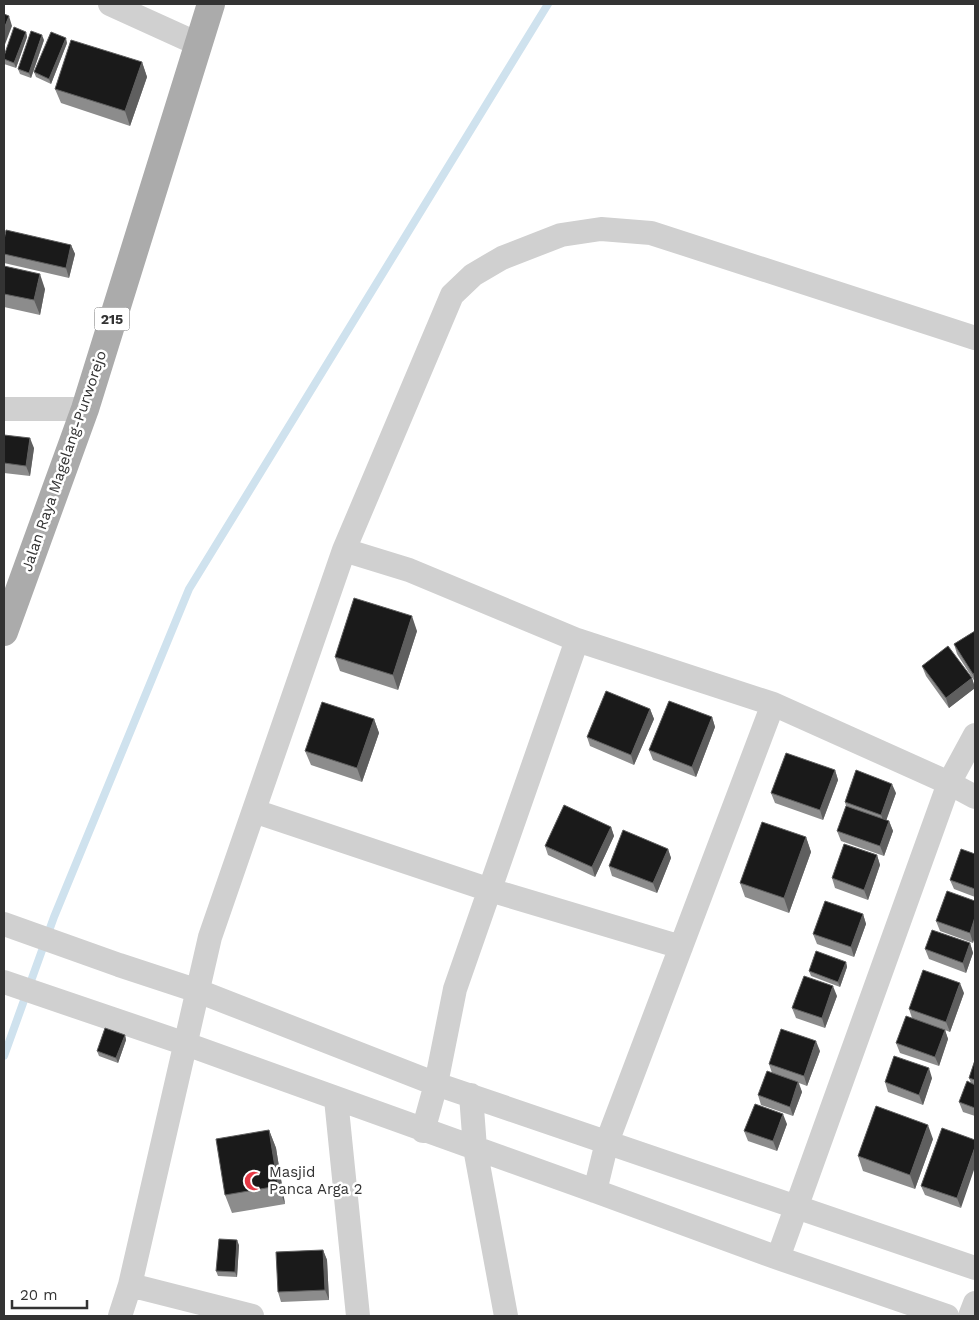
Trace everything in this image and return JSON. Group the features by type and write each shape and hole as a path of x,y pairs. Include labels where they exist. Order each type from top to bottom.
{"main road":[{"name":"Jalan Raya Magelang-Purworejo","path":"4,632 85,409 211,4"}],"street":[{"path":"110,4 198,44"},
{"path":"120,1316 130,1285 210,937 344,550 452,295 473,275 502,258 561,235 601,229 651,232 975,338"},
{"path":"4,409 85,409"},
{"path":"344,550 409,570 578,640 773,704 949,783 975,797"},
{"path":"424,1131 436,1084 455,989 578,640"},
{"path":"595,1191 607,1142 773,704"},
{"path":"778,1258 949,783 975,735"},
{"path":"254,811 490,890 681,947"},
{"path":"4,924 198,991 436,1084 975,1268"},
{"path":"4,982 186,1044 778,1258 947,1316"},
{"path":"471,1095 475,1148 506,1316"},
{"path":"336,1099 358,1316"},
{"path":"130,1285 252,1316"},
{"path":"970,1316 975,1304"}],"building":[{"path":"4,14 9,16 4,29"},
{"path":"14,27 26,32 14,63 4,59 4,56"},
{"path":"31,31 42,35 29,73 18,69"},
{"path":"51,32 66,38 49,79 34,72"},
{"path":"71,40 142,62 125,111 55,89"},
{"path":"6,230 71,245 66,268 4,254"},
{"path":"4,266 40,274 34,300 4,294"},
{"path":"4,435 30,438 26,466 4,463"},
{"path":"354,598 412,616 393,675 335,657"},
{"path":"975,631 975,673 973,674 954,644"},
{"path":"948,646 972,678 946,698 922,666"},
{"path":"606,691 650,709 631,755 587,737"},
{"path":"669,701 712,717 692,767 649,750"},
{"path":"322,702 374,719 357,768 305,751"},
{"path":"786,753 835,770 820,810 771,793"},
{"path":"856,770 892,784 881,815 845,802"},
{"path":"564,805 611,827 592,867 545,846"},
{"path":"846,806 889,821 880,846 837,831"},
{"path":"762,822 806,837 784,898 740,883"},
{"path":"623,830 668,849 653,883 609,866"},
{"path":"844,844 877,855 864,890 832,878"},
{"path":"961,849 975,854 975,889 950,880"},
{"path":"947,891 975,901 975,917 970,933 936,921"},
{"path":"825,901 863,914 851,947 813,934"},
{"path":"932,930 970,943 963,963 925,949"},
{"path":"816,951 846,962 838,982 809,971"},
{"path":"923,970 960,983 946,1022 909,1009"},
{"path":"804,976 833,986 822,1018 792,1008"},
{"path":"906,1016 945,1030 935,1057 896,1043"},
{"path":"105,1028 125,1035 116,1058 97,1051"},
{"path":"781,1029 816,1041 804,1076 769,1064"},
{"path":"894,1056 929,1068 919,1095 885,1082"},
{"path":"975,1060 975,1080 969,1078"},
{"path":"767,1071 798,1082 790,1107 758,1095"},
{"path":"967,1081 975,1085 975,1108 959,1102"},
{"path":"755,1104 783,1114 773,1141 744,1131"},
{"path":"876,1106 928,1125 910,1175 858,1156"},
{"path":"942,1128 975,1140 975,1147 957,1198 921,1186"},
{"name":"Masjid Panca Arga 2","path":"269,1130 278,1186 225,1195 216,1139"},
{"path":"219,1239 237,1240 235,1272 216,1271"},
{"path":"323,1250 325,1290 278,1292 276,1252"}],"waterway":[{"path":"4,1056 54,917 189,589 548,4"}],"place":[{"name":"Masjid Panca Arga 2","path":"254,1181"}]}
